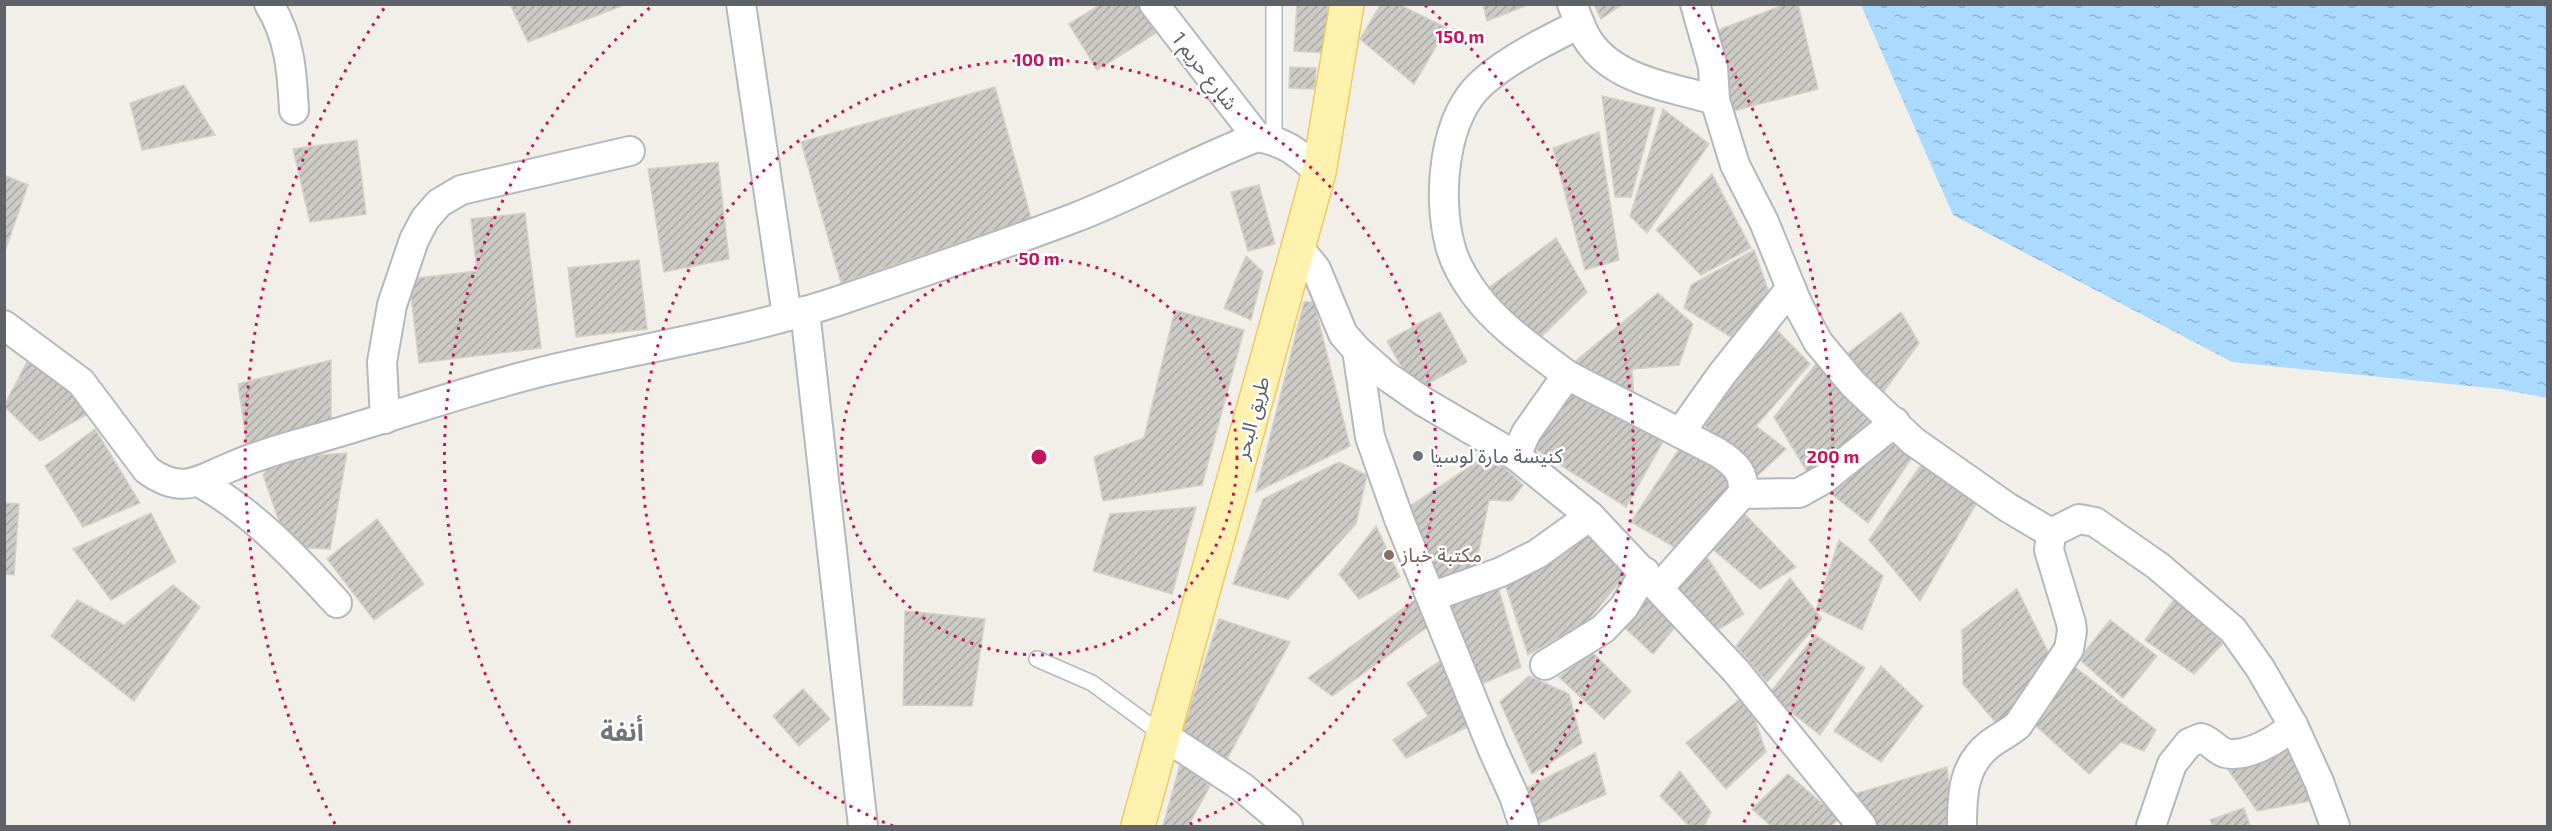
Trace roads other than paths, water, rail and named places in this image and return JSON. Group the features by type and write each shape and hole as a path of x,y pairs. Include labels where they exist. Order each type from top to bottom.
{"main road":[{"name":"طريق البحر","path":"1138,826 1319,172 1347,4"}],"street":[{"path":"268,4 277,19 290,56 294,110"},
{"path":"741,4 796,313 862,826"},
{"name":"شارع حريم 1","path":"1154,4 1265,139"},
{"path":"1695,4 1713,67 1715,100 1735,165 1764,222 1791,288 1818,342 1853,384 1913,441 2007,507 2051,533"},
{"path":"1545,665 1603,629 1742,494 1744,481 1735,465 1718,452 1567,375 1501,322 1476,296 1462,275 1448,234 1445,191 1446,162 1455,124 1464,104 1483,81 1540,44 1576,14 1591,47 1620,70 1715,100"},
{"path":"4,325 81,382 147,470 175,485 199,482 232,466 285,447 386,419 462,394 546,371 796,313 924,272 1076,217 1265,139 1293,149 1319,172"},
{"path":"386,419 382,362 392,305 418,231 439,203 461,190 630,151"},
{"path":"1299,248 1317,269 1343,334 1357,350 1385,375 1424,402 1516,456 1590,516 1736,671 1862,826"},
{"path":"1680,433 1727,366 1791,288"},
{"path":"1357,350 1370,437 1400,519 1493,750 1514,796 1524,826"},
{"path":"1516,456 1526,433 1567,375"},
{"path":"1742,494 1799,493 1824,479 1894,422"},
{"path":"199,482 227,498 297,559 337,603"},
{"path":"1431,597 1501,572 1537,554 1590,516"},
{"path":"2051,533 2079,519 2089,520 2102,526 2158,566 2233,630 2260,668 2293,725 2319,782 2335,826"},
{"path":"1962,826 1965,777 1971,764 1992,742 2007,735 2018,725 2069,650 2073,632 2049,550 2051,533"},
{"path":"2151,826 2170,768 2189,743 2201,738 2221,752 2241,752 2270,742 2293,725"},
{"path":"1163,735 1242,787 1288,826"}],"lane":[{"path":"1265,139 1274,4"},
{"path":"1037,659 1092,683 1163,735"}],"water":[{"path":"1861,5 2547,5 2547,398 2500,389 2232,362 1953,215"}],"place":[{"name":"كنيسة مارة لوسيا","path":"1418,456"},
{"name":"مكتبة خباز","path":"1389,555"}],"district":[{"name":"أنفة","path":"622,732"}]}
